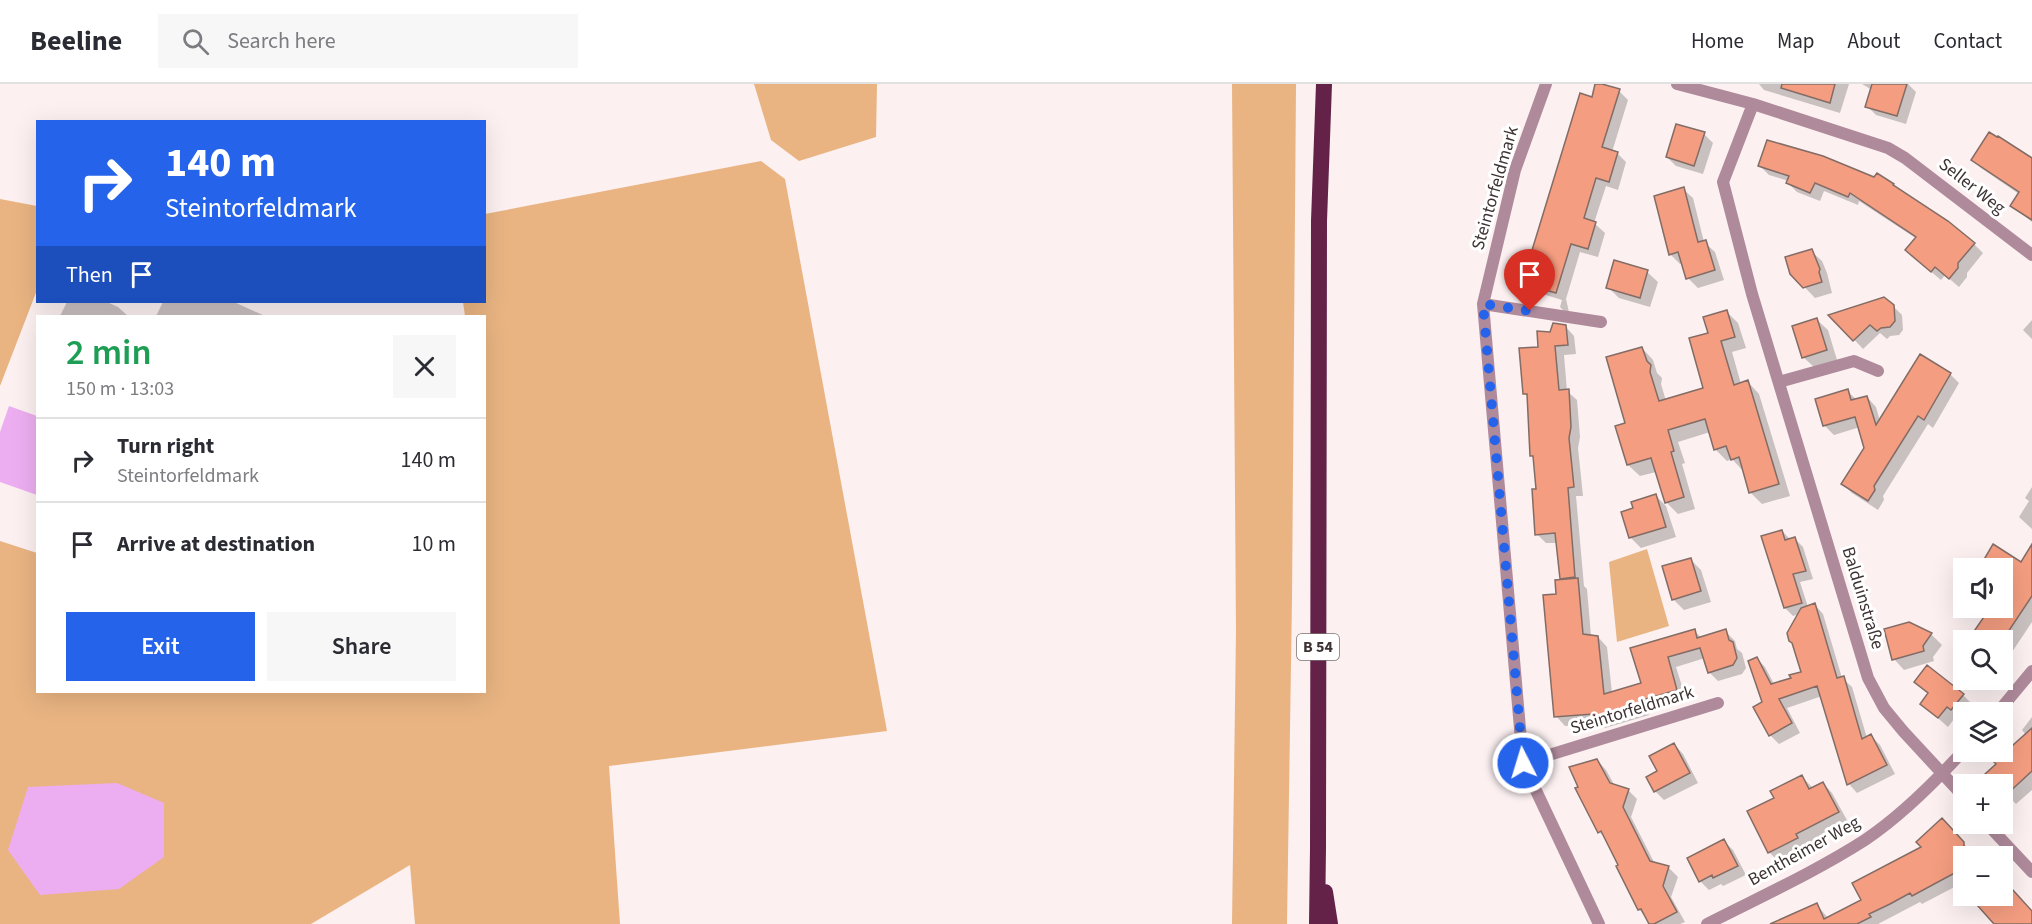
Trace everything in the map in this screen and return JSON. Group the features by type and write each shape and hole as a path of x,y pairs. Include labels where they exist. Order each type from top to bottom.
{"highway":[{"name":"B 54","path":"1317,924 1319,221 1324,84"},
{"path":"1318,848 1330,924"}],"street":[{"name":"Steintorfeldmark","path":"1546,84 1515,170 1483,304 1523,763 1599,924"},
{"path":"1677,84 1752,104"},
{"name":"Seller Weg","path":"1752,104 1888,148 1905,158 2032,255"},
{"name":"Balduinstraße","path":"1752,104 1723,182 1752,294 1868,678 1884,708 1953,786"},
{"path":"1483,304 1601,321"},
{"path":"1779,382 1854,361 1878,371"},
{"path":"2006,702 2032,670"},
{"name":"Steintorfeldmark","path":"1523,763 1718,703"},
{"name":"Bentheimer Weg","path":"1707,924 1838,856 1867,838 1908,807 1953,762"},
{"path":"1996,834 2032,872"}],"shaded area":[{"path":"754,84 877,84 876,137 799,161 771,140"},
{"path":"1232,84 1296,84 1287,924 1232,924 1236,631"},
{"path":"761,161 785,179 887,731 609,766 620,924 415,924 410,865 311,924 0,924 0,541 36,553 36,693 486,693 486,315 465,315 463,303 486,303 486,214"},
{"path":"0,199 36,206 36,293 0,386"},
{"path":"9,406 36,416 36,495 0,482 0,432"},
{"path":"1647,549 1669,626 1617,642 1609,562"},
{"path":"117,783 164,803 164,857 119,889 40,895 8,850 28,787"}],"building":[{"path":"1595,84 1620,89 1602,147 1618,152 1609,182 1596,178 1584,218 1596,222 1588,249 1571,244 1556,293 1522,283 1580,93 1592,97"},
{"path":"1782,84 1835,84 1830,103 1781,88"},
{"path":"1872,84 1907,84 1897,116 1865,107"},
{"path":"1676,124 1705,132 1694,166 1666,157"},
{"path":"1989,132 2032,158 2032,220 2010,206 2019,192 1971,160"},
{"path":"1767,140 1823,156 1874,177 1877,173 1948,221 1975,243 1958,263 1958,268 1949,279 1935,267 1931,272 1905,250 1916,237 1850,193 1848,197 1815,183 1810,193 1786,183 1789,176 1758,166"},
{"path":"1684,187 1698,242 1706,240 1715,270 1686,279 1678,252 1669,255 1654,196"},
{"path":"1812,249 1820,269 1822,282 1803,288 1790,274 1785,257"},
{"path":"1614,260 1648,270 1640,298 1606,288"},
{"path":"1884,297 1894,305 1895,321 1890,327 1877,331 1870,325 1853,341 1828,315"},
{"path":"1727,310 1735,337 1721,341 1734,385 1748,380 1779,484 1749,493 1739,457 1731,460 1726,446 1714,450 1705,419 1668,430 1674,451 1671,452 1684,497 1665,503 1651,458 1627,465 1615,426 1625,423 1606,357 1642,347 1651,365 1650,372 1659,401 1703,388 1689,338 1708,333 1703,317"},
{"path":"1817,318 1827,350 1802,358 1792,326"},
{"path":"1553,323 1566,325 1568,345 1555,346 1559,390 1569,389 1571,427 1569,438 1574,487 1568,488 1575,577 1560,579 1555,533 1535,535 1532,489 1536,489 1533,456 1530,456 1527,394 1523,394 1519,348 1538,347 1537,331 1550,332"},
{"path":"1920,354 1951,373 1924,420 1918,416 1874,486 1875,490 1868,501 1841,484 1864,448 1855,417 1823,426 1815,399 1848,389 1851,400 1867,396 1876,425"},
{"path":"1656,494 1666,527 1629,538 1621,512 1633,508 1631,502"},
{"path":"1782,530 1785,540 1795,537 1806,571 1793,574 1802,603 1784,608 1761,536"},
{"path":"1993,544 2021,562 2032,544 2032,596 2009,630 1975,630 1983,618 2013,618 2013,558 1985,558"},
{"path":"1691,558 1701,591 1672,600 1662,566"},
{"path":"1578,578 1583,634 1598,636 1604,694 1641,683 1630,648 1695,629 1697,638 1726,629 1729,640 1733,642 1737,658 1733,665 1708,673 1700,648 1668,657 1677,690 1639,701 1640,706 1594,719 1593,714 1554,717 1543,595 1556,594 1555,580"},
{"path":"1815,603 1837,678 1844,676 1862,739 1871,734 1887,765 1847,785 1817,686 1779,699 1792,723 1769,736 1753,707 1762,702 1748,661 1757,657 1771,684 1791,678 1789,675 1801,672 1787,633 1801,608"},
{"path":"1909,622 1932,633 1923,646 1924,651 1892,660 1884,629"},
{"path":"1927,665 1953,685 1953,690 1959,690 1964,694 1958,702 1953,702 1951,710 1947,707 1938,718 1920,704 1928,693 1914,682"},
{"path":"2032,728 2032,771 2013,789 2013,774 1985,774 1996,764 1994,762 2013,762 2013,745"},
{"path":"1674,743 1690,773 1654,792 1646,777 1657,771 1649,756"},
{"path":"1597,759 1610,783 1629,789 1623,807 1650,861 1669,866 1663,886 1677,912 1654,924 1649,924 1641,909 1638,910 1601,831 1598,833 1575,788 1578,787 1569,767"},
{"path":"1802,775 1809,789 1823,782 1839,812 1796,834 1798,838 1768,853 1747,811 1774,798 1770,791"},
{"path":"1942,818 1953,830 1953,834 1957,834 1964,842 1964,846 1953,846 1953,874 1912,896 1910,893 1869,914 1871,917 1857,924 1770,924 1817,903 1824,919 1861,900 1852,883 1921,847 1916,842"},
{"path":"1724,839 1738,866 1699,882 1687,858"},
{"path":"2013,890 2032,911 2032,924 1994,924 1978,906 2013,906"}],"route":[{"path":"1523,763 1483,304 1530,311"}]}
